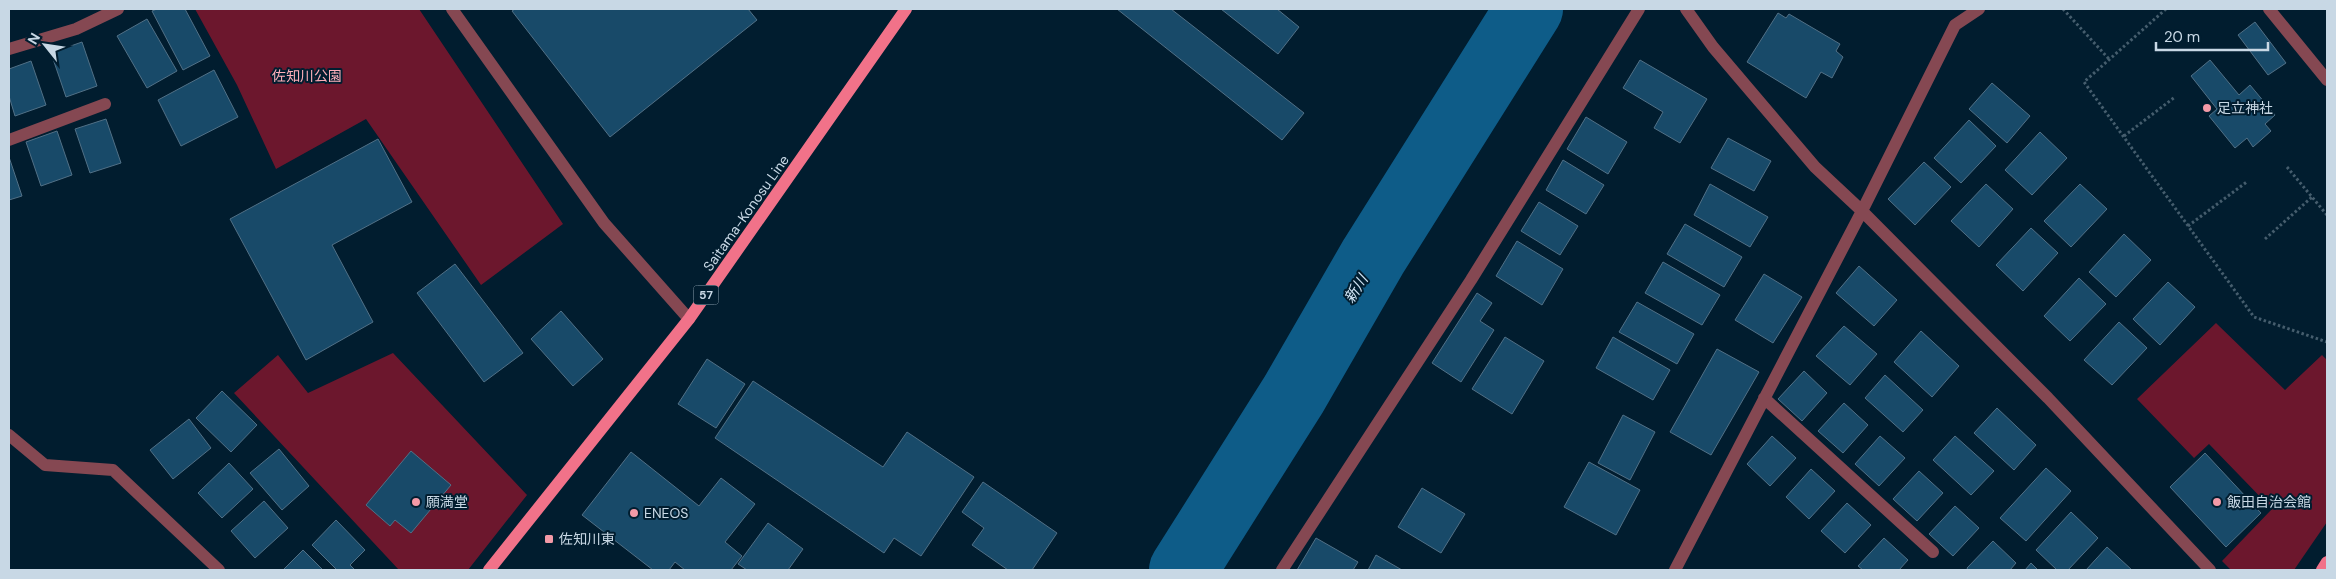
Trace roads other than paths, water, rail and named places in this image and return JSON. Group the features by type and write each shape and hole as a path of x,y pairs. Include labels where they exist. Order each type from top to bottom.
{"main road":[{"name":"Saitama-Konosu Line","path":"489,570 689,319 906,9"},
{"path":"2322,570 2327,562"}],"street":[{"path":"9,49 76,29 118,9"},
{"path":"452,9 604,223 689,319"},
{"path":"1282,570 1471,280 1639,9"},
{"path":"1686,9 1713,47 1815,167 1862,211 2048,398 2210,570"},
{"path":"1675,570 1862,211 1955,24 1979,9"},
{"path":"2270,9 2327,80"},
{"path":"9,140 106,104"},
{"path":"1764,398 1933,552"},
{"path":"9,435 46,465 113,470 219,570"}],"waterway":[{"name":"新川","path":"1183,570 1294,394 1373,257 1529,9"}],"place":[{"name":"足立神社","path":"2207,108"},
{"name":"願満堂","path":"416,502"},
{"name":"飯田自治会館","path":"2217,502"},
{"name":"ENEOS","path":"634,513"},
{"name":"佐知川東","path":"549,539"}],"park label":[{"name":"佐知川公園","path":"307,76"}]}
